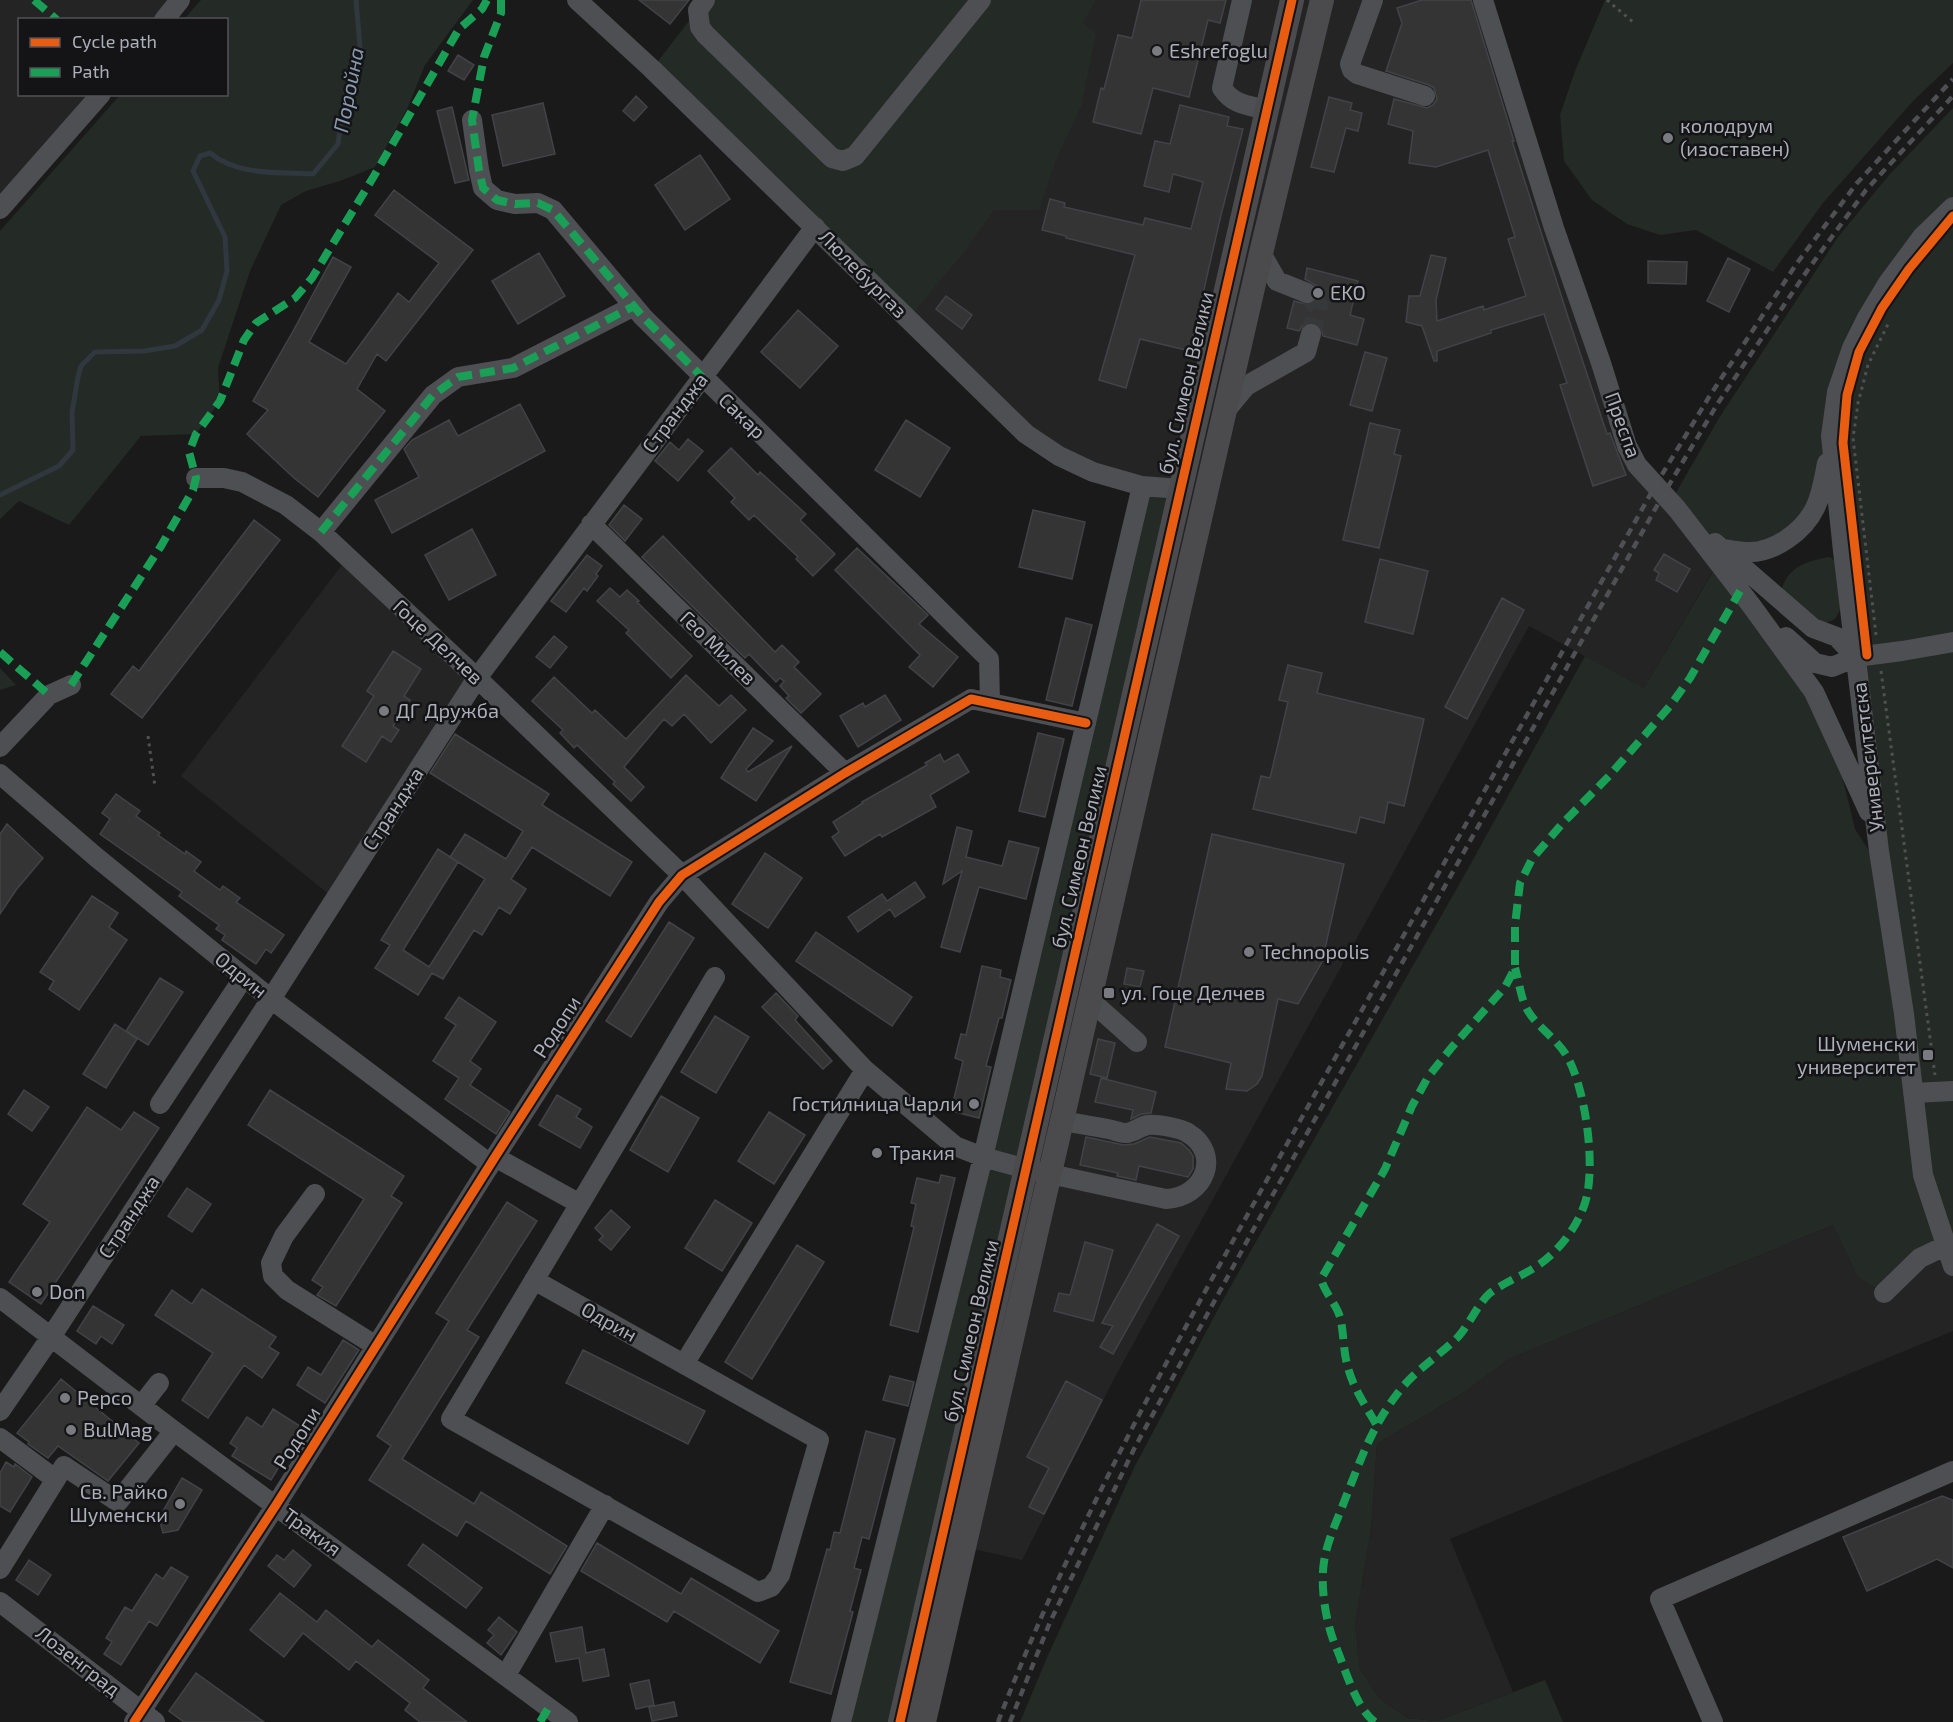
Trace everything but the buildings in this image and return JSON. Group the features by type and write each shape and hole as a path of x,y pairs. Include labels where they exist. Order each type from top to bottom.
{"main road":[{"name":"бул. Симеон Велики","path":"900,1722 1292,0"},
{"path":"924,1722 1261,253 1322,0"}],"street":[{"path":"166,18 180,0"},
{"name":"Люлебургаз","path":"577,0 652,69 1026,434 1059,456 1093,472 1142,486 1180,489"},
{"path":"705,0 698,10 700,27 705,34 832,158 843,161 855,156 981,0"},
{"path":"1242,0 1222,88 1228,97 1239,103 1267,110"},
{"path":"1373,0 1350,64 1352,70 1375,85 1425,96"},
{"name":"Преспа","path":"1483,0 1554,228 1601,363 1626,446 1637,465 1719,555 1751,605 1814,692 1877,831"},
{"path":"0,209 99,96"},
{"name":"Сакар","path":"472,120 483,188 497,200 515,204 538,203 553,210 634,306 702,377 989,659 990,702"},
{"name":"Университетска","path":"1953,207 1922,237 1887,284 1852,348 1837,392 1856,657 1877,831 1904,1014 1923,1175 1953,1266"},
{"name":"Странджа","path":"1,1408 51,1337 477,678 815,227"},
{"path":"1261,253 1277,281 1307,292"},
{"path":"321,532 433,395 458,377 513,368 634,306"},
{"path":"1226,410 1246,386 1306,352 1311,333"},
{"path":"1719,555 1777,547 1798,530 1815,509 1840,434"},
{"name":"Гоце Делчев","path":"196,478 224,478 242,482 286,505 321,532 682,875 865,1071 955,1146 983,1157 1027,1169 1166,1199 1186,1196 1202,1179 1205,1168 1203,1149 1188,1133 1180,1129 1149,1125 1127,1133 1063,1121"},
{"path":"841,1722 983,1157 1142,486"},
{"name":"Гео Милев","path":"591,524 845,773"},
{"path":"1719,555 1813,628 1837,637 1856,657"},
{"path":"1751,605 1815,663 1832,667 1856,657 1953,642"},
{"path":"0,747 49,695 71,685"},
{"name":"Родопи","path":"144,1718 493,1160 659,902 682,875 845,773 971,699 1086,723"},
{"name":"Одрин","path":"0,774 96,857 271,999 493,1160 580,1204"},
{"path":"159,1104 244,977"},
{"path":"506,1675 605,1505 451,1419 715,977"},
{"path":"1091,1000 1137,1042"},
{"path":"684,1364 865,1071"},
{"path":"1913,1093 1953,1091"},
{"path":"315,1194 284,1236 271,1263 273,1276 287,1290 376,1346"},
{"path":"1884,1293 1920,1258 1945,1246"},
{"name":"Одрин","path":"534,1280 819,1440 780,1575 771,1587 758,1592 605,1505"},
{"name":"Тракия","path":"0,1298 174,1431 568,1722"},
{"path":"141,1406 159,1383"},
{"path":"0,1569 64,1466 118,1502 174,1431"},
{"path":"0,1438 55,1479"},
{"path":"1713,1722 1660,1599 1953,1471"},
{"name":"Лозенград","path":"0,1602 144,1718"}],"path":[{"path":"1607,0 1633,22"},
{"path":"148,736 155,787"}],"shaded area":[{"path":"0,0 180,0 165,18 18,18 18,96 100,96 0,209"},
{"path":"201,0 473,0 425,65 408,107 375,167 306,191 281,205 250,271 218,368 220,401 196,434 141,436 69,525 19,501 0,519 0,231 119,96 228,96 228,18 185,18"},
{"path":"705,0 1483,0 1627,446 1718,562 1644,688 1529,626 1115,1377 1022,1560 964,1547 1180,489 1059,456 815,227"},
{"path":"705,0 1096,0 1083,23 1096,34 1081,107 1055,162 1039,210 994,210 964,252 908,319 652,69"},
{"name":"колодрум (изоставен)","path":"1605,0 1953,0 1953,63 1913,101 1823,203 1773,272 1696,230 1660,235 1627,224 1592,200 1564,161 1560,115 1575,71"},
{"path":"1953,108 1953,1266 1945,1246 1884,1293 1857,1276 1833,1225 1509,1359 1466,1391 1377,1444 1371,1529 1355,1625 1360,1669 1379,1698 1407,1718 1437,1721 1545,1680 1563,1722 1020,1722 1049,1653 1135,1466 1224,1298 1469,867 1585,656 1644,688 1718,563 1670,503 1719,418 1838,237 1890,174","holes":["1831,439 1883,872 1855,829 1829,722 1719,562 1750,552 1815,509"]},
{"path":"1142,486 1180,489 900,1722 841,1722"},
{"path":"348,557 477,678 335,899 181,776"},
{"path":"1830,557 1839,564 1843,605 1835,619 1822,625 1782,590 1784,582 1794,570 1815,560"},
{"path":"0,668 16,685 0,690"},
{"path":"1833,1225 1857,1276 1945,1246 1953,1266 1953,1331 1450,1539 1513,1692 1437,1721 1407,1718 1379,1698 1360,1669 1355,1625 1371,1529 1377,1444 1466,1391 1509,1359"}],"waterway":[{"name":"Поройна","path":"0,495 59,466 73,450 72,412 78,377 81,366 95,352 144,351 175,346 202,330 219,300 227,271 225,237 193,171 200,156 210,153 233,166 246,169 273,173 313,174 338,144 344,99 360,47 356,0"}],"tunnel":[{"path":"1307,293 1318,306 1311,334"}],"railway":[{"path":"998,1722 1064,1567 1100,1491 1178,1341 1655,486 1709,397 1797,263 1857,183 1953,79"},
{"path":"1010,1722 1050,1622 1135,1447 1252,1232 1663,495 1718,403 1807,271 1866,190 1953,96"}],"marked path":[{"path":"34,0 55,18"},
{"path":"71,685 161,546 193,490 196,478 189,452 196,434 220,401 244,340 256,323 295,298 312,278 459,29 482,9 487,0"},
{"path":"501,0 501,13 484,57 472,120 483,188 497,200 515,204 538,203 553,210 643,317 702,377"},
{"path":"321,532 433,395 458,377 513,368 634,306"},
{"path":"1376,1424 1352,1380 1340,1317 1321,1279 1385,1169 1412,1106 1428,1077 1505,987 1515,968 1515,925 1520,883 1532,859 1670,706 1690,678 1740,591"},
{"path":"0,652 49,695"},
{"path":"1375,1722 1362,1708 1347,1677 1329,1628 1323,1594 1323,1572 1327,1546 1356,1471 1382,1416 1401,1389 1458,1337 1490,1293 1537,1266 1559,1247 1576,1224 1588,1191 1590,1173 1588,1132 1575,1074 1565,1053 1528,1011 1515,968"},
{"path":"540,1722 549,1707"}],"cycle path":[{"path":"900,1722 1292,0"},
{"path":"1867,655 1843,443 1847,395 1859,352 1882,308 1909,269 1953,216"},
{"path":"134,1722 276,1505 659,902 682,875 845,773 971,699 1086,723"}],"place":[{"name":"Eshrefoglu","path":"1157,51"},
{"name":"колодрум (изоставен)","path":"1668,138"},
{"name":"EKO","path":"1318,293"},
{"name":"ДГ Дружба","path":"384,711"},
{"name":"Technopolis","path":"1249,952"},
{"name":"ул. Гоце Делчев","path":"1109,993"},
{"name":"Шуменски университет","path":"1928,1055"},
{"name":"Гостилница Чарли","path":"974,1104"},
{"name":"Тракия","path":"877,1153"},
{"name":"Don","path":"37,1292"},
{"name":"Pepco","path":"65,1398"},
{"name":"BulMag","path":"71,1430"},
{"name":"Св. Райко Шуменски","path":"180,1504"}]}
